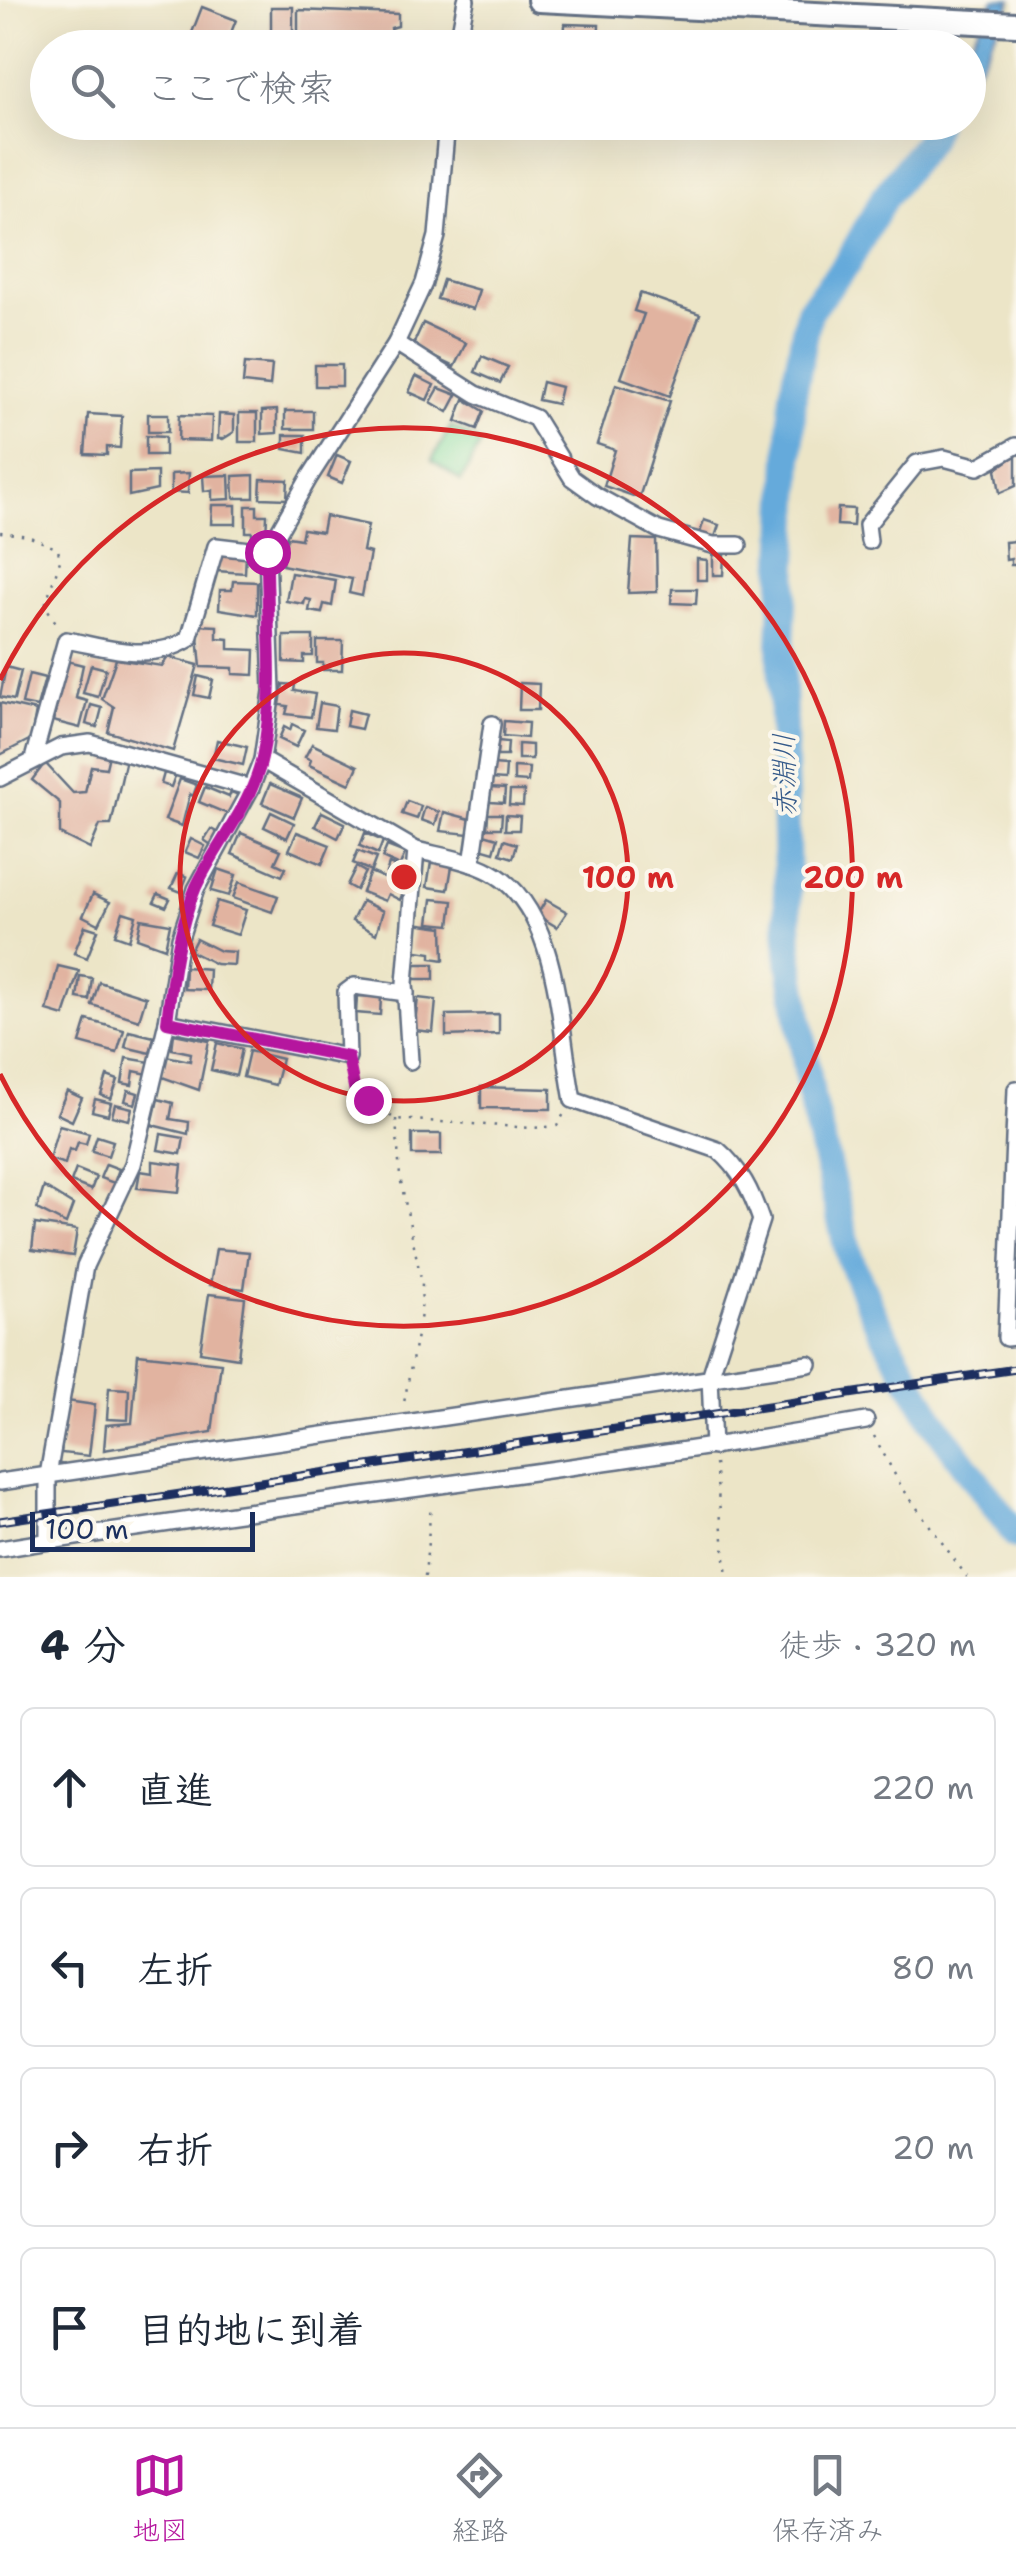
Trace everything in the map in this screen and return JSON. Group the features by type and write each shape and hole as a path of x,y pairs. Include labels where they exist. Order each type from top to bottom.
{"street":[{"path":"460,30 466,0"},
{"path":"539,0 883,8 924,20 1016,24"},
{"path":"48,1541 48,1475 85,1266 133,1164 167,1022 180,938 196,888 251,788 262,760 272,691 267,552 309,478 396,343 424,283 436,236 446,140"},
{"path":"396,343 476,394 535,418 572,478 597,496 658,530 713,545 739,545"},
{"path":"868,541 867,525 917,462 944,458 978,467 1016,446"},
{"path":"33,759 66,640 144,654 168,652 190,638 216,546 267,552"},
{"path":"472,864 492,724"},
{"path":"0,778 61,747 90,743 118,747 251,788"},
{"path":"262,760 416,850 492,872 518,892 555,976 573,1100 718,1150 737,1167 761,1220 710,1377 713,1448"},
{"path":"410,1061 406,992 416,850"},
{"path":"167,1022 348,1057 346,992 354,986 406,992"},
{"path":"1016,1089 1006,1338 1016,1336"},
{"path":"0,1482 809,1364"},
{"path":"0,1549 432,1483 713,1448 866,1421"}],"path":[{"path":"0,532 28,536 58,550 60,562 45,605 66,640"},
{"path":"348,1057 356,1097 396,1118 533,1128 557,1126 573,1100"},
{"path":"396,1118 400,1176 422,1284 422,1314 400,1425"},
{"path":"866,1421 901,1486 966,1577"},
{"path":"713,1448 726,1577"},
{"path":"426,1577 432,1483"}],"green space":[{"path":"451,426 481,443 461,481 432,460"}],"water":[{"path":"994,0 1012,0 986,51 986,30 977,30"},
{"path":"920,140 932,140 910,171"}],"building":[{"path":"202,7 236,20 232,30 193,30"},
{"path":"271,7 293,7 293,30 271,30"},
{"path":"298,10 398,14 398,26 391,30 298,30"},
{"path":"565,24 599,25 599,30 565,30"},
{"path":"443,280 479,290 473,309 437,299"},
{"path":"640,293 700,314 670,396 621,378 644,314 634,311"},
{"path":"423,323 466,343 454,367 412,347"},
{"path":"482,356 508,367 500,383 475,372"},
{"path":"245,363 272,365 270,386 243,383"},
{"path":"315,365 342,365 342,386 315,386"},
{"path":"416,376 434,385 427,400 409,392"},
{"path":"542,382 561,387 557,404 538,400"},
{"path":"616,384 670,401 639,498 604,486 615,450 597,444"},
{"path":"439,388 457,395 448,412 431,402"},
{"path":"464,399 484,411 477,429 456,421"},
{"path":"277,410 277,433 262,434 262,411"},
{"path":"285,411 313,411 313,429 285,429"},
{"path":"239,413 257,413 257,442 239,442"},
{"path":"88,414 122,416 120,448 107,447 107,455 85,454"},
{"path":"148,414 168,414 168,432 148,432"},
{"path":"219,414 234,415 234,432 223,439 218,439"},
{"path":"179,415 212,416 211,441 178,440"},
{"path":"284,435 305,435 305,453 284,449"},
{"path":"146,436 165,437 165,455 146,455"},
{"path":"337,455 351,461 342,483 328,477"},
{"path":"1016,455 1016,486 1000,493 996,469"},
{"path":"157,472 157,490 129,496 129,473"},
{"path":"189,473 188,493 171,492 171,474"},
{"path":"229,475 230,499 212,500 212,490 204,491 203,476"},
{"path":"254,475 254,498 234,498 233,476"},
{"path":"261,479 288,480 287,499 260,498"},
{"path":"212,505 236,505 236,524 211,524"},
{"path":"246,506 257,506 257,515 267,515 266,538 252,538 252,532 246,532"},
{"path":"838,508 854,509 853,526 837,525"},
{"path":"325,516 368,525 363,551 370,553 362,596 349,593 352,579 282,565 287,537 301,539 303,529 322,532"},
{"path":"704,520 719,525 715,537 700,533"},
{"path":"632,539 656,540 657,592 628,593"},
{"path":"1016,541 1016,565 1011,565 1011,559 1006,560 1005,542"},
{"path":"218,553 246,554 245,573 217,571"},
{"path":"713,555 724,555 723,575 713,575"},
{"path":"697,559 707,560 707,580 697,580"},
{"path":"291,573 336,580 332,606 324,604 322,613 309,611 311,600 305,599 304,604 286,601"},
{"path":"233,581 257,582 257,615 219,609 220,590 232,590"},
{"path":"672,589 697,589 696,604 671,603"},
{"path":"197,625 217,626 217,638 229,639 229,649 255,650 254,675 233,674 233,668 201,667"},
{"path":"284,636 313,636 313,656 304,656 304,663 284,662"},
{"path":"317,641 343,641 342,670 323,670 323,663 317,663"},
{"path":"168,657 198,665 173,751 108,732 114,707 102,699 116,659 162,666"},
{"path":"67,661 83,665 76,698 87,701 80,728 53,721"},
{"path":"91,665 106,669 98,697 83,693"},
{"path":"6,667 21,671 14,700 0,697"},
{"path":"29,674 45,678 37,707 22,704"},
{"path":"198,676 213,680 209,698 194,695"},
{"path":"520,683 539,684 538,710 519,710"},
{"path":"283,684 295,685 294,691 315,694 311,717 286,714 288,706 280,705"},
{"path":"0,703 36,711 31,739 0,755"},
{"path":"320,703 337,706 334,729 316,727"},
{"path":"91,705 102,708 97,727 86,724"},
{"path":"349,710 365,714 361,729 346,726"},
{"path":"504,721 528,723 527,738 503,736"},
{"path":"292,724 304,730 296,747 279,739 284,727 290,730"},
{"path":"217,740 247,747 243,765 213,758"},
{"path":"498,741 508,742 507,756 497,756"},
{"path":"312,744 358,766 350,784 309,765 311,760 305,757"},
{"path":"518,744 532,745 532,759 518,759"},
{"path":"109,755 126,759 111,825 100,825 90,849 60,834 60,803 32,780 45,763 73,793 85,792 91,766 106,768"},
{"path":"492,765 506,766 505,780 491,779"},
{"path":"514,767 529,768 528,782 514,781"},
{"path":"164,773 175,776 171,787 161,784"},
{"path":"180,779 197,785 193,796 190,794 182,826 165,820"},
{"path":"270,784 302,798 294,817 262,803"},
{"path":"205,787 229,797 231,792 239,795 230,815 199,802"},
{"path":"490,788 505,789 504,803 490,802"},
{"path":"510,791 524,791 523,806 509,805"},
{"path":"407,801 421,806 417,819 402,814"},
{"path":"425,807 439,812 435,825 421,820"},
{"path":"271,812 294,823 287,838 264,827"},
{"path":"322,812 345,823 338,838 315,826"},
{"path":"444,812 470,819 468,834 440,831"},
{"path":"488,814 502,814 501,828 487,828"},
{"path":"506,815 520,816 519,830 505,830"},
{"path":"211,829 222,835 214,847 204,840"},
{"path":"297,832 330,845 322,864 289,850"},
{"path":"241,833 281,850 275,863 286,868 282,876 232,854"},
{"path":"365,833 383,841 378,854 360,846"},
{"path":"484,834 498,838 494,852 480,848"},
{"path":"191,839 205,846 199,858 185,852"},
{"path":"504,840 517,844 513,858 500,854"},
{"path":"387,846 405,853 400,866 382,858"},
{"path":"358,851 376,858 371,871 353,863"},
{"path":"431,862 452,866 448,890 427,887"},
{"path":"389,864 408,872 404,880 386,873"},
{"path":"356,867 365,872 356,890 347,885"},
{"path":"218,869 236,875 229,896 211,891"},
{"path":"370,872 405,887 400,900 388,894 385,901 362,892"},
{"path":"178,873 187,877 181,892 171,888"},
{"path":"239,882 278,896 272,912 233,898"},
{"path":"93,894 110,902 99,924 83,916"},
{"path":"158,894 170,899 166,907 154,902"},
{"path":"432,899 453,901 450,925 429,923"},
{"path":"546,900 567,912 557,927 537,915"},
{"path":"217,901 246,910 238,935 209,926"},
{"path":"362,901 383,911 376,934 352,921"},
{"path":"123,912 136,916 129,940 115,935"},
{"path":"141,919 170,924 165,948 137,938"},
{"path":"414,923 443,927 444,960 411,950"},
{"path":"85,926 98,930 87,958 74,953"},
{"path":"196,939 220,951 235,952 234,965 216,964 190,951"},
{"path":"413,964 434,964 434,979 413,979"},
{"path":"58,966 79,971 64,1016 47,1011"},
{"path":"185,967 209,969 208,990 184,989"},
{"path":"80,976 92,978 89,1000 77,998"},
{"path":"99,982 146,997 139,1020 92,1005"},
{"path":"357,996 381,997 380,1015 356,1013"},
{"path":"418,998 436,1000 433,1032 414,1030"},
{"path":"499,1014 499,1034 446,1036 446,1015"},
{"path":"87,1020 124,1030 117,1053 80,1043"},
{"path":"129,1031 154,1037 150,1053 125,1047"},
{"path":"174,1034 209,1041 199,1090 162,1077 166,1056 190,1061 191,1053 172,1049"},
{"path":"217,1043 242,1049 236,1076 211,1070"},
{"path":"249,1051 282,1059 275,1085 243,1077"},
{"path":"126,1058 150,1062 148,1074 134,1071 132,1085 122,1083"},
{"path":"107,1076 118,1080 111,1099 101,1095"},
{"path":"481,1087 551,1089 551,1109 481,1108"},
{"path":"128,1090 138,1093 135,1104 125,1101"},
{"path":"67,1091 82,1098 72,1121 57,1114"},
{"path":"95,1099 111,1103 108,1115 92,1111"},
{"path":"158,1099 173,1103 170,1119 189,1122 188,1134 152,1125"},
{"path":"115,1104 132,1108 129,1120 112,1116"},
{"path":"59,1125 89,1133 86,1144 78,1142 75,1151 69,1149 65,1164 49,1159"},
{"path":"161,1134 184,1138 181,1154 158,1150"},
{"path":"412,1134 441,1134 441,1155 412,1155"},
{"path":"97,1136 113,1141 108,1156 92,1151"},
{"path":"153,1161 182,1165 179,1192 137,1188 140,1171 153,1173"},
{"path":"106,1164 119,1169 114,1183 100,1178"},
{"path":"76,1169 96,1177 91,1190 71,1182"},
{"path":"44,1187 73,1205 66,1224 37,1209"},
{"path":"35,1224 77,1230 73,1256 32,1250"},
{"path":"216,1249 249,1252 244,1289 210,1285"},
{"path":"209,1294 245,1298 238,1358 200,1352"},
{"path":"138,1354 221,1363 212,1432 104,1450 106,1425 132,1423"},
{"path":"109,1388 129,1389 128,1420 107,1419"},
{"path":"67,1401 95,1405 89,1456 61,1453"}],"waterway":[{"name":"赤淵川","path":"928,140 885,196 848,262 809,311 793,394 781,644 789,953 812,1101 850,1259 874,1316 933,1421 1016,1535"}],"railway":[{"path":"0,1521 1016,1369"}],"route":[{"path":"267,552 273,656 262,760 251,788 196,888 180,938 167,1022 348,1057 356,1097 368,1100"}]}
